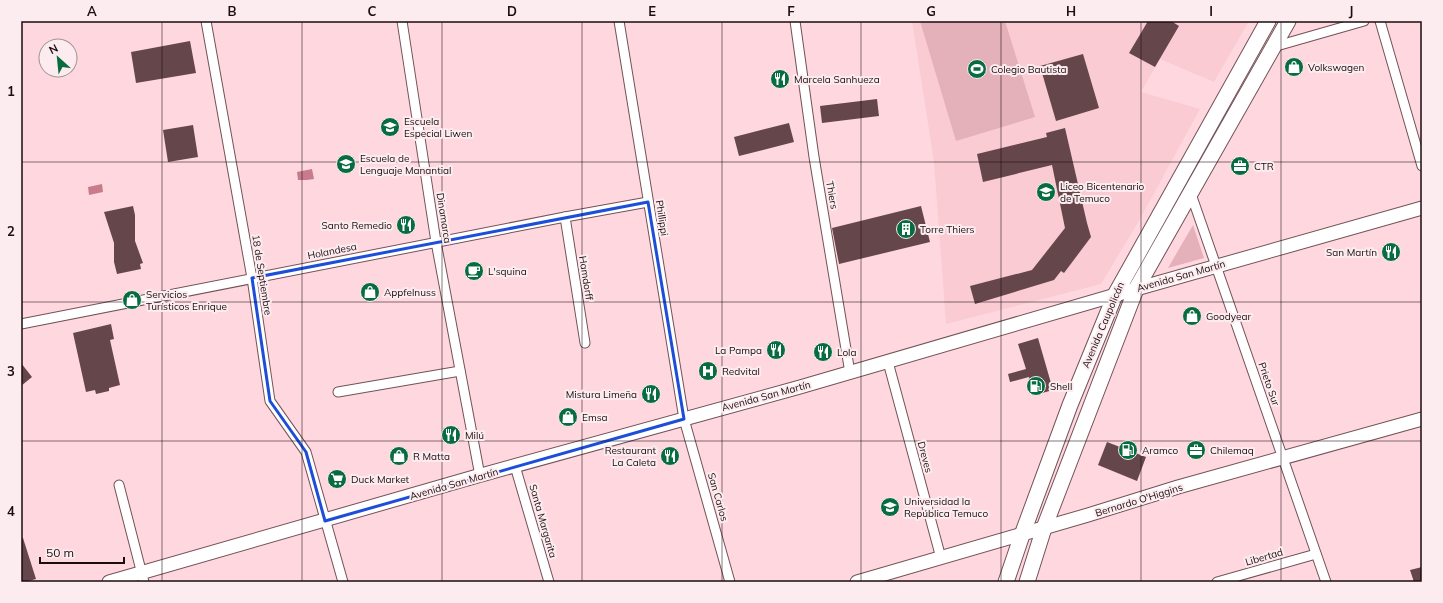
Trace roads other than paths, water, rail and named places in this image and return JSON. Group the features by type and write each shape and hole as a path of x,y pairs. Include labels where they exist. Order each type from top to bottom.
{"main road":[{"name":"Avenida Caupolicán","path":"1006,582 1070,405 1114,295 1268,21"},
{"name":"Avenida Caupolicán","path":"1027,582 1044,528 1136,289 1288,21"},
{"name":"Avenida San Martín","path":"109,582 143,577 325,521 480,476 850,373 1114,295 1422,208"},
{"name":"Bernardo O'Higgins","path":"857,582 1022,535 1178,487 1422,419"}],"street":[{"name":"18 de Septiembre","path":"206,21 252,278 270,401 306,452 343,582"},
{"name":"Dinamarca","path":"402,21 436,242 480,476"},
{"name":"Phillippi","path":"619,21 684,419"},
{"name":"Thiers","path":"795,21 814,157 850,373"},
{"path":"1273,47 1364,21"},
{"path":"1380,21 1422,166"},
{"name":"Prieto Sur","path":"1191,194 1326,582"},
{"name":"Holandesa","path":"21,324 436,242 648,202"},
{"name":"Hamdorff","path":"565,217 585,343"},
{"name":"Dreves","path":"888,362 941,558"},
{"path":"338,392 460,371"},
{"name":"San Carlos","path":"684,419 730,582"},
{"name":"Santa Margarita","path":"515,466 548,582"},
{"path":"119,485 143,577"},
{"name":"Libertad","path":"1217,582 1316,554"}],"place":[{"name":"Volkswagen","path":"1294,67"},
{"name":"Colegio Bautista","path":"977,69"},
{"name":"Marcela Sanhueza","path":"780,79"},
{"name":"Escuela Especial Liwen","path":"390,127"},
{"name":"Escuela de Lenguaje Manantial","path":"346,164"},
{"name":"CTR","path":"1240,166"},
{"name":"Liceo Bicentenario de Temuco","path":"1046,192"},
{"name":"Santo Remedio","path":"406,225"},
{"name":"Torre Thiers","path":"906,229"},
{"name":"San Martín","path":"1391,252"},
{"name":"L'squina","path":"474,271"},
{"name":"Appfelnuss","path":"370,292"},
{"name":"Servicios Turísticos Enrique","path":"132,300"},
{"name":"Goodyear","path":"1192,316"},
{"name":"La Pampa","path":"776,350"},
{"name":"Lola","path":"823,352"},
{"name":"Redvital","path":"708,371"},
{"name":"Shell","path":"1036,386"},
{"name":"Mistura Limeña","path":"651,394"},
{"name":"Emsa","path":"568,417"},
{"name":"Milú","path":"451,435"},
{"name":"Aramco","path":"1128,450"},
{"name":"Chilemaq","path":"1196,450"},
{"name":"R Matta","path":"399,456"},
{"name":"Restaurant La Caleta","path":"670,456"},
{"name":"Duck Market","path":"337,479"},
{"name":"Universidad la República Temuco","path":"890,507"}]}
